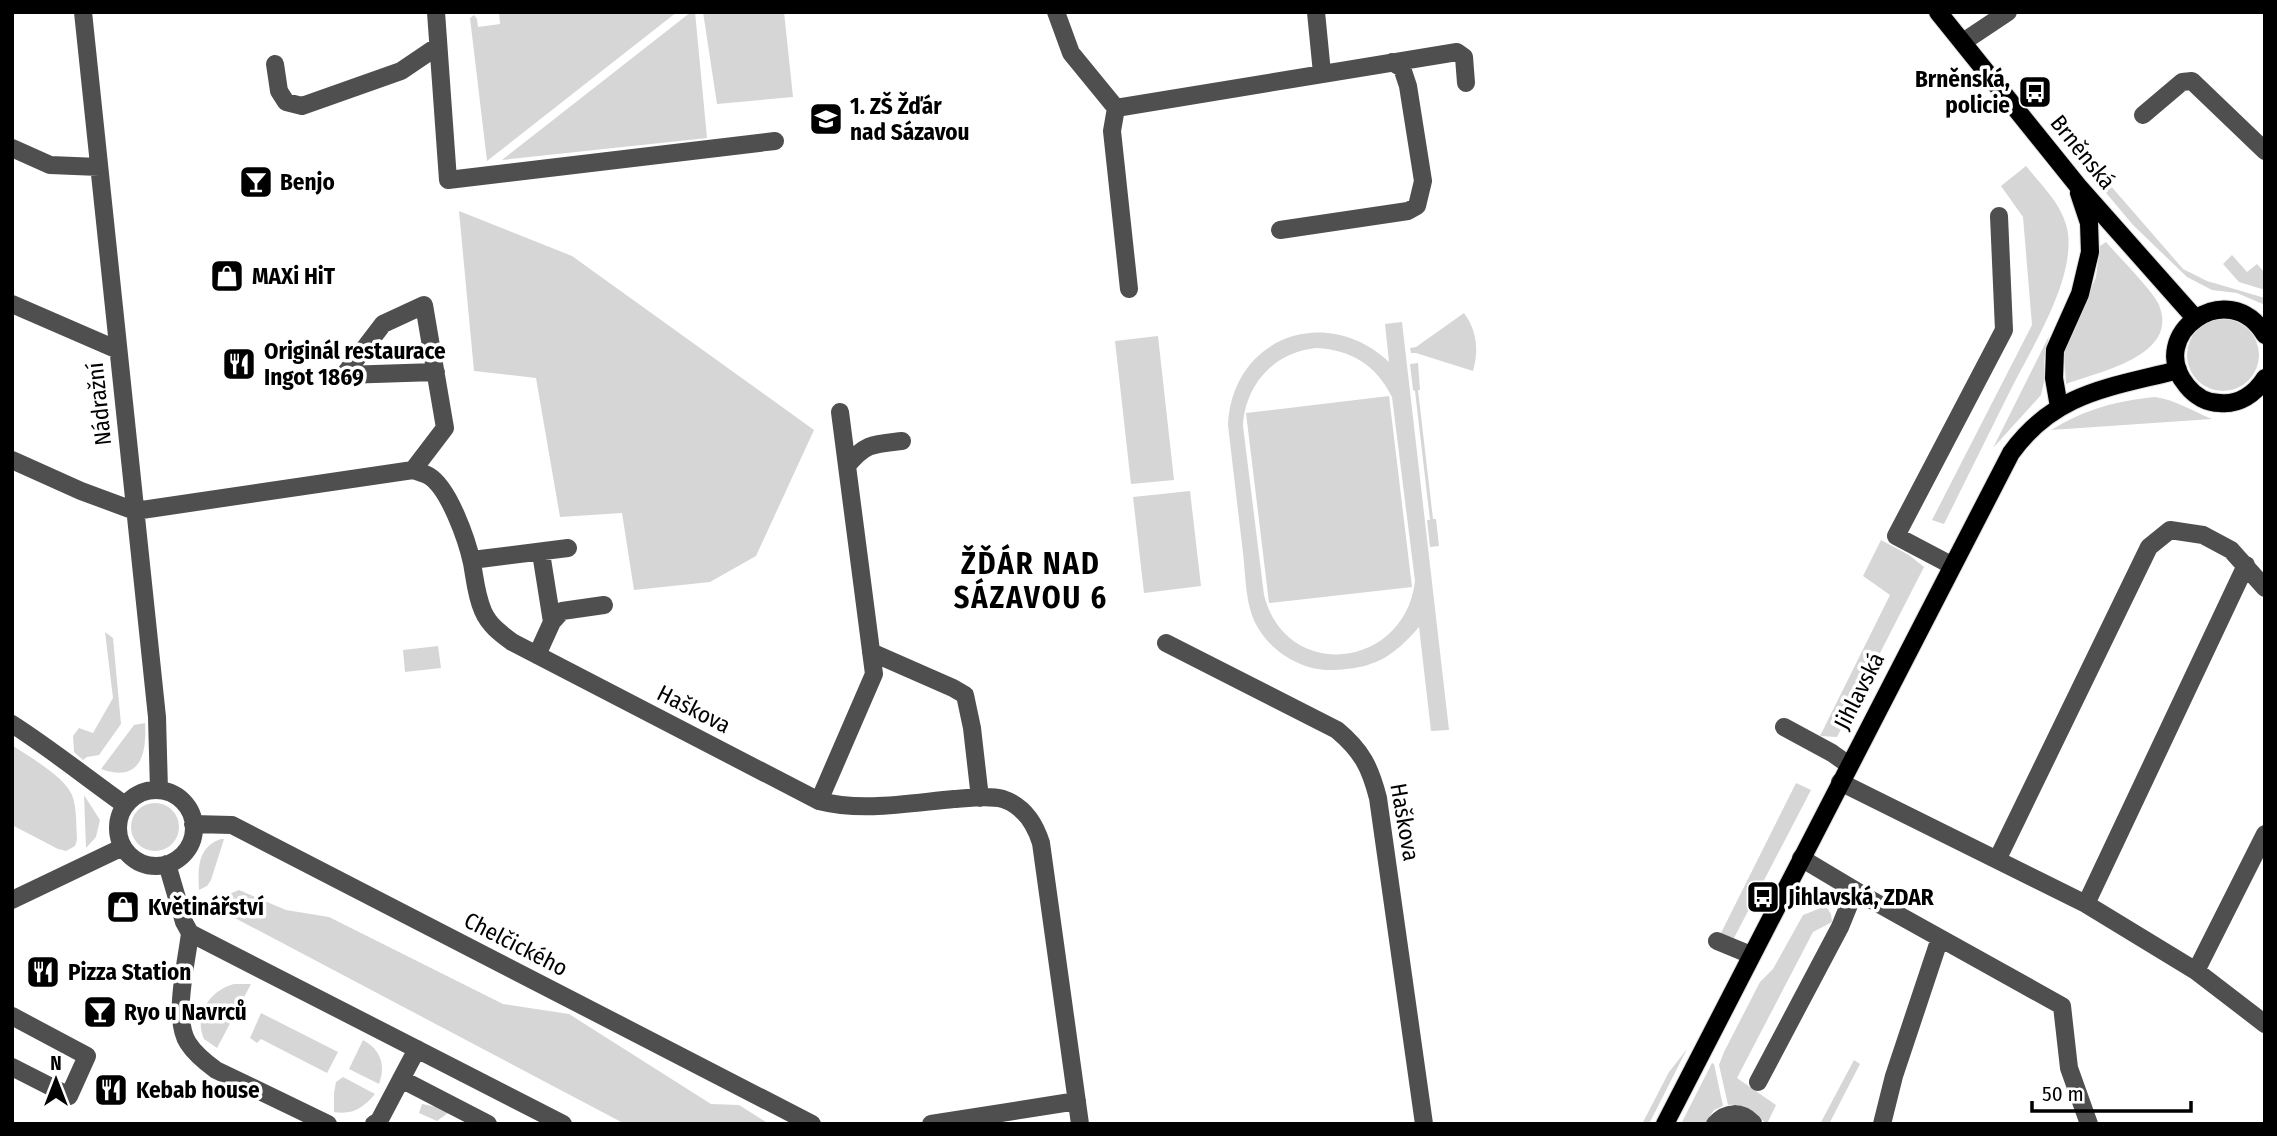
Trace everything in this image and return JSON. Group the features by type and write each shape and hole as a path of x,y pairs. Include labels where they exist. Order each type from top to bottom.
{"main road":[{"name":"Brněnská","path":"1938,12 2078,186 2195,318"},
{"path":"2059,407 2054,377 2055,350 2083,286 2090,251 2089,223 2078,186"},
{"path":"2262,388 2237,401 2210,402 2192,392 2178,370 2176,354 2179,339 2188,324 2212,310 2236,311 2252,319 2265,335"},
{"name":"Jihlavská","path":"1665,1124 2011,453 2037,422 2059,407 2105,390 2178,370"}],"street":[{"name":"Nádražní","path":"83,12 157,717 159,790"},
{"path":"436,12 448,180 775,141"},
{"path":"1056,12 1071,53 1116,107 1112,131 1129,289"},
{"path":"1316,12 1322,73"},
{"path":"1963,42 2008,12"},
{"path":"275,64 279,91 285,102 302,106 401,71 438,46"},
{"path":"1116,107 1457,52 1464,57 1466,83"},
{"path":"1280,230 1408,211 1417,206 1423,181 1408,86 1402,68 1392,62"},
{"path":"2143,115 2182,82 2192,81 2265,151"},
{"path":"12,148 50,164 99,167"},
{"path":"1951,565 1896,536 2004,330 1999,216"},
{"path":"12,304 118,350"},
{"path":"12,460 81,491 135,511 413,470 444,428 436,372 424,305 383,324 344,375 436,372"},
{"path":"819,801 874,674 840,412"},
{"path":"846,466 860,450 872,444 902,441"},
{"name":"Haškova","path":"413,470 430,476 458,519 472,561 483,612 493,628 512,642 819,801 858,806 980,798 1003,799 1020,808 1036,827 1039,835 1080,1124"},
{"path":"1998,858 2148,547 2170,530 2203,535 2231,550 2265,588"},
{"path":"472,561 568,548"},
{"path":"541,553 552,622"},
{"path":"2086,904 2246,565"},
{"path":"537,655 552,622 562,611 604,605"},
{"name":"Haškova","path":"1167,643 1337,730 1360,751 1372,775 1378,798 1424,1124"},
{"path":"871,652 965,695 972,728 980,798"},
{"path":"12,724 47,746 125,805"},
{"path":"1784,727 1849,765"},
{"path":"1840,782 1998,858 2086,904 2196,971 2265,1024"},
{"path":"159,790 175,795 188,808 193,833 182,856 167,864 145,864 132,858 122,847 117,825 125,805 140,793 159,790"},
{"name":"Chelčického","path":"193,824 232,825 812,1124"},
{"path":"2196,971 2265,834"},
{"path":"12,900 122,847"},
{"path":"1801,858 2062,1006 2069,1068 2089,1124"},
{"path":"167,864 184,922 190,933 563,1124"},
{"path":"1758,1082 1840,928 1855,890"},
{"path":"190,933 181,1022 186,1041 200,1058 216,1070 328,1124"},
{"path":"1882,1124 1894,1076 1940,938"},
{"path":"1717,941 1751,955"},
{"path":"12,1016 87,1056 69,1096 12,1068"},
{"path":"380,1123 417,1049"},
{"path":"401,1079 488,1124"},
{"path":"931,1124 1077,1101"},
{"path":"1716,1124 1723,1116 1738,1113 1746,1115 1753,1123"}],"shaded area":[{"path":"499,12 677,12 487,161 470,18 474,15 478,27 500,24"},
{"path":"691,12 695,12 707,138 502,160"},
{"path":"703,12 784,12 793,97 717,104"},
{"path":"2059,123 2090,162 2083,167"},
{"path":"2026,166 2052,197 2066,223 2068,252 2065,272 2040,335 1944,524 1932,520 2032,325 2023,217 2001,186"},
{"path":"2097,170 2183,269 2207,281 2265,298 2265,305 2237,293 2212,290 2187,277 2133,225 2091,175"},
{"path":"459,211 572,256 814,430 756,556 710,582 634,590 622,513 560,517 536,378 474,371"},
{"path":"2106,242 2156,299 2162,323 2158,337 2132,359 2066,384 2064,352 2096,277 2100,246"},
{"path":"2232,255 2247,272 2257,264 2265,273 2265,290 2239,282 2223,264"},
{"path":"1464,313 1476,341 1473,371 1411,353 1410,348 1416,347"},
{"path":"2223,319 2237,322 2249,329 2256,341 2259,355 2256,369 2249,381 2237,388 2223,391 2209,388 2197,381 2190,369 2187,355 2190,341 2197,329 2209,322"},
{"path":"1402,322 1449,730 1431,731 1419,627 1391,654 1371,664 1347,669 1321,669 1299,663 1279,652 1257,626 1248,600 1228,425 1233,395 1246,370 1264,351 1286,338 1311,333 1338,335 1364,344 1389,362 1385,324","holes":["1316,348 1329,349 1362,361 1378,376 1392,397 1415,581 1407,610 1390,633 1369,647 1344,654 1319,652 1295,642 1276,623 1264,595 1243,426 1249,397 1264,373 1287,356"]},
{"path":"1158,336 1174,480 1131,484 1115,341"},
{"path":"2049,336 2041,395 1993,448"},
{"path":"1418,363 1418,390 1433,519 1436,519 1439,546 1430,547 1427,520 1430,520 1410,364"},
{"path":"1389,396 1412,587 1269,603 1246,413"},
{"path":"2155,397 2177,403 2212,419 2051,430 2101,407"},
{"path":"1190,491 1201,586 1144,593 1133,497"},
{"path":"1881,540 1909,555 1924,567 1837,737 1820,736 1890,595 1863,576"},
{"path":"105,632 113,638 121,724 99,755 83,760 74,752 73,736 79,728 93,733 113,698"},
{"path":"438,646 441,668 405,672 403,650"},
{"path":"145,723 142,755 133,769 114,772 101,769 134,725"},
{"path":"12,745 45,767 68,788 76,811 75,846 66,851 58,849 12,825"},
{"path":"1796,783 1811,790 1734,938 1720,935"},
{"path":"84,795 100,820 96,837 86,848"},
{"path":"155,803 172,810 179,827 172,844 155,851 138,844 131,827 138,810"},
{"path":"224,839 211,880 199,890 199,867 203,853 207,847"},
{"path":"239,890 286,910 329,917 503,1004 569,1014 711,1104 739,1105 769,1124 625,1124 233,917 222,897"},
{"path":"1826,906 1832,922 1813,932 1737,1078 1776,1105 1767,1124 1745,1107 1728,1105 1719,1065 1760,982 1773,969 1803,915"},
{"path":"234,984 251,984 217,1048 204,1039 201,1030 203,1012 212,997"},
{"path":"261,1013 338,1052 327,1073 261,1039 257,1043 250,1038"},
{"path":"363,1040 378,1053 382,1064 379,1084 349,1069"},
{"path":"1687,1049 1649,1124 1642,1124 1669,1072"},
{"path":"1854,1060 1860,1064 1829,1124 1820,1124"},
{"path":"1712,1063 1723,1106 1714,1110 1705,1124 1681,1124"},
{"path":"343,1077 375,1094 357,1109 334,1112 336,1082"},
{"path":"422,1104 447,1109 448,1113 437,1121 419,1113"}],"place":[{"name":"Brněnská, policie","path":"2035,92"},
{"name":"1. ZŠ Žďár nad Sázavou","path":"826,119"},
{"name":"Benjo","path":"256,182"},
{"name":"MAXi HiT","path":"227,276"},
{"name":"Originál restaurace Ingot 1869","path":"239,364"},
{"name":"Jihlavská, ZDAR","path":"1763,897"},
{"name":"Květinářství","path":"123,907"},
{"name":"Pizza Station","path":"43,972"},
{"name":"Ryo u Navrců","path":"100,1012"},
{"name":"Kebab house","path":"111,1090"}],"district":[{"name":"ŽĎÁR NAD SÁZAVOU 6","path":"1031,581"}]}
